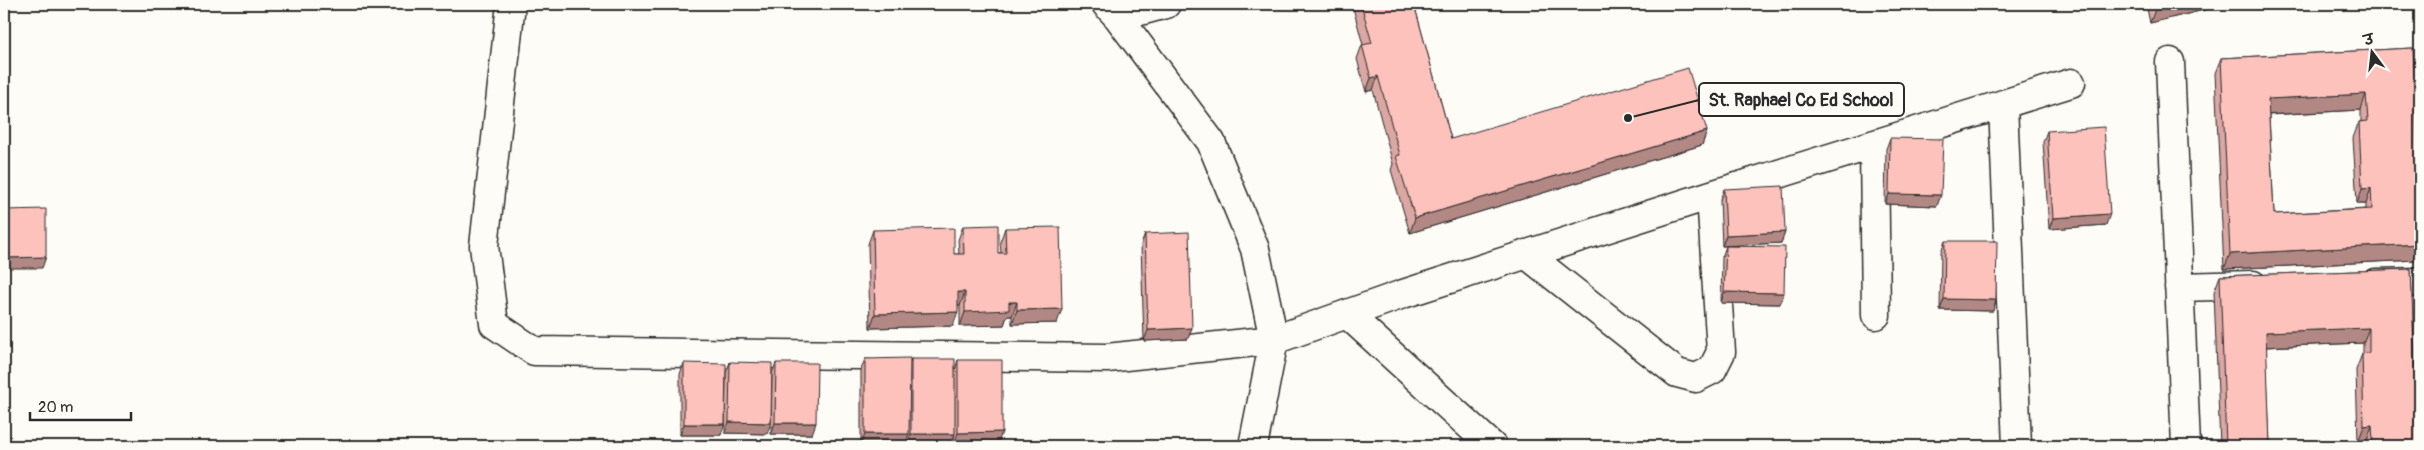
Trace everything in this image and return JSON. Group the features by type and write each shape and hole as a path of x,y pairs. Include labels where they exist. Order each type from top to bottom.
{"street":[{"path":"512,4 484,246 494,324 534,351 1107,358 1274,340 1526,254 2071,83"},
{"path":"1112,10 1166,4"},
{"path":"1112,10 1211,142 1255,249 1274,340 1253,446"},
{"path":"2170,62 2186,446"},
{"path":"2003,104 2016,446"},
{"path":"1874,146 1876,315"},
{"path":"1526,254 1676,373 1696,378 1712,370 1721,352 1711,195"},
{"path":"2353,284 2420,282"},
{"path":"2179,287 2276,285"},
{"path":"1348,314 1492,446"}],"building":[{"path":"1361,4 1414,4 1451,139 1688,68 1707,131 1415,218 1396,156 1400,155 1378,76 1371,78 1362,45 1372,43"},
{"path":"2155,4 2169,4 2156,7"},
{"path":"2413,48 2420,195 2420,244 2230,254 2221,58","holes":["2366,94 2368,121 2359,122 2362,189 2371,188 2372,209 2274,214 2268,99"]},
{"path":"2104,127 2110,214 2053,218 2047,131"},
{"path":"1890,138 1943,139 1941,195 1889,194"},
{"path":"1783,186 1785,232 1726,235 1724,189"},
{"path":"46,209 46,257 4,258 4,210"},
{"path":"998,225 998,253 1006,253 1005,228 1060,227 1062,309 1017,310 1017,302 1009,302 1009,310 965,312 965,292 958,292 958,312 875,314 873,230 954,228 954,254 964,254 963,226"},
{"path":"1189,232 1192,328 1148,330 1145,234"},
{"path":"1945,241 1997,241 1996,300 1944,299"},
{"path":"1726,246 1785,247 1784,293 1724,292"},
{"path":"2411,269 2418,446 2275,446 2373,442 2372,425 2364,426 2362,354 2369,353 2369,328 2266,332 2270,446 2226,446 2220,276"},
{"path":"910,358 909,434 865,434 865,359"},
{"path":"911,359 955,359 955,434 911,434"},
{"path":"958,360 1002,360 1002,432 958,433"},
{"path":"730,362 772,363 771,423 729,422"},
{"path":"684,363 726,364 725,424 684,424"},
{"path":"776,363 817,363 816,423 775,423"}],"place":[{"name":"St. Raphael Co Ed School","path":"1628,118"}]}
